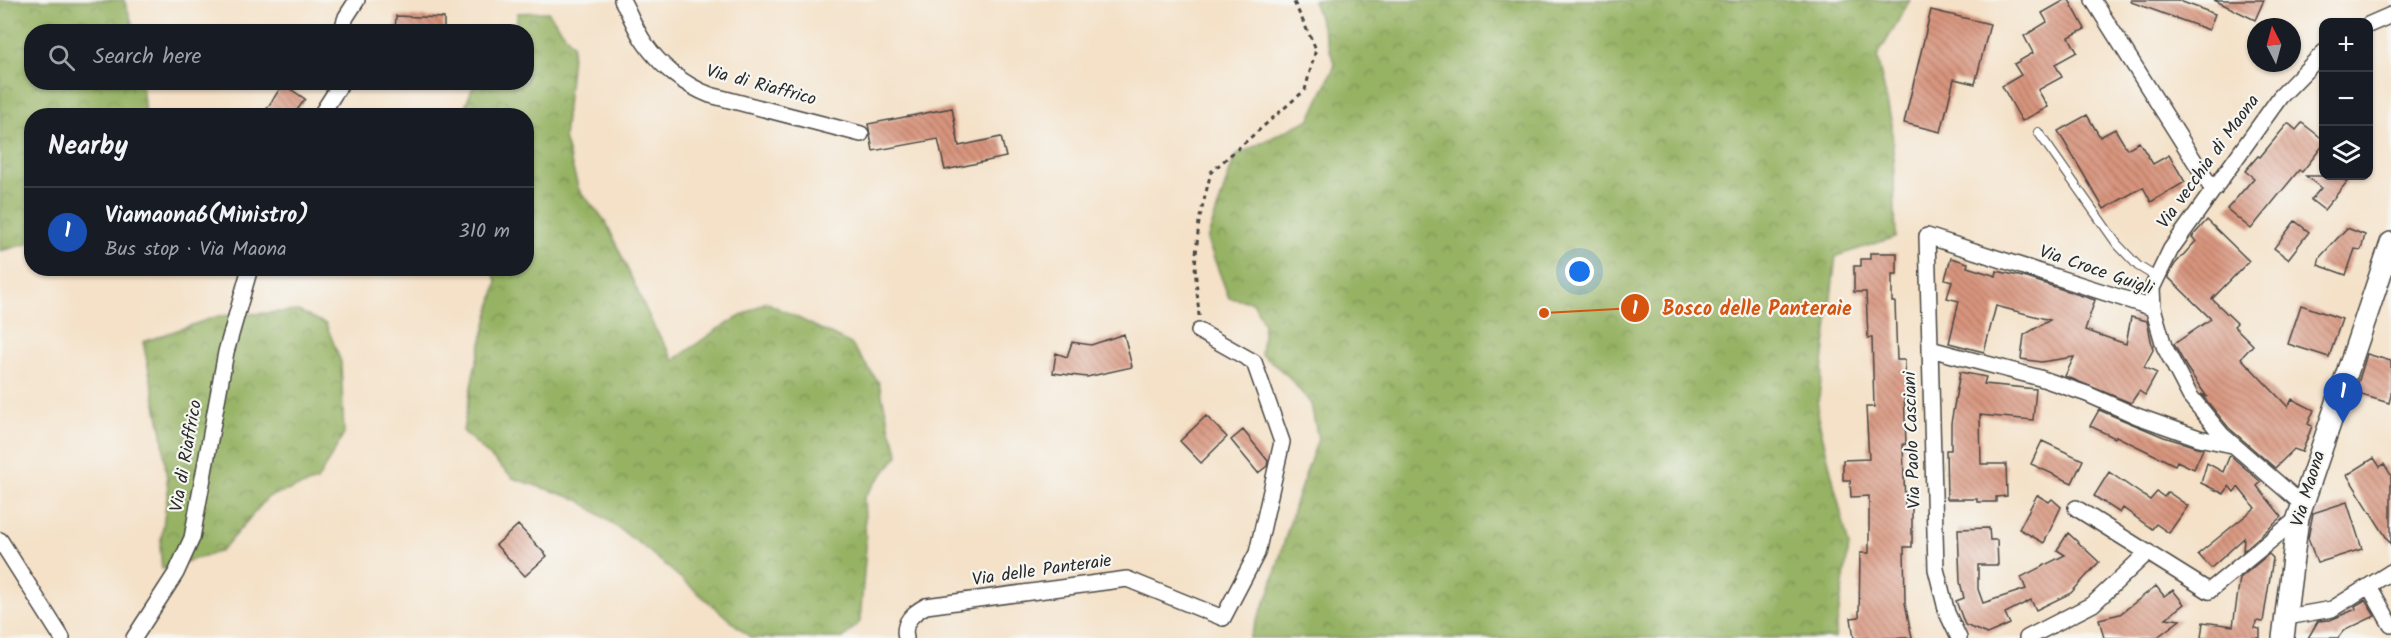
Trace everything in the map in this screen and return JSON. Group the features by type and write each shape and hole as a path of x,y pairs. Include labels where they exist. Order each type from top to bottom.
{"main road":[{"name":"Via Maona","path":"2283,638 2300,511 2391,243"}],"street":[{"path":"344,24 357,0"},
{"name":"Via di Riaffrico","path":"622,0 644,42 657,59 694,89 861,134"},
{"path":"2093,0 2209,184 2215,189"},
{"path":"2373,23 2391,15"},
{"name":"Via vecchia di Maona","path":"2153,308 2151,298 2156,277 2171,249 2280,97 2319,57"},
{"path":"325,108 337,90"},
{"name":"Via Croce Guigli","path":"1927,236 2153,308 2164,346 2190,396 2222,435 2300,511"},
{"name":"Via Paolo Casciani","path":"1927,236 1936,569 1947,614 1959,638"},
{"name":"Via di Riaffrico","path":"134,638 176,573 192,538 226,352 248,276"},
{"name":"Via delle Panteraie","path":"906,638 906,624 913,613 926,606 1127,579 1223,618 1257,553 1282,441 1254,362 1199,331"},
{"path":"1930,349 2040,378 2199,438 2235,446"},
{"path":"2076,508 2210,591 2300,511"},
{"path":"0,540 62,638"},
{"path":"2027,638 2093,604 2148,552"},
{"path":"2287,617 2332,609 2391,572"},
{"path":"2369,586 2391,625"}],"lane":[{"path":"2038,132 2117,244 2138,266 2156,277"}],"path":[{"path":"1199,331 1200,300 1195,266 1199,221 1211,172 1305,90 1316,49 1293,0"}],"green space":[{"path":"0,0 124,0 133,24 24,24 24,90 143,90 144,108 24,108 24,245 0,251"},
{"path":"1313,0 1910,0 1877,57 1892,124 1896,237 1836,256 1817,413 1849,546 1835,638 1249,638 1270,591 1296,501 1318,439 1311,404 1288,376 1261,354 1264,324 1253,302 1229,298 1207,240 1235,156 1310,119 1335,65"},
{"path":"548,12 573,45 564,138 579,190 606,222 654,327 674,360 718,329 766,302 851,344 879,383 890,429 899,454 864,497 866,547 860,622 843,638 751,638 644,547 579,500 513,478 463,431 474,371 497,282 494,276 534,276 534,108 465,108 472,90 534,90 534,24 516,24 517,13"},
{"path":"298,311 326,324 341,362 344,434 317,481 268,497 221,551 162,569 160,547 168,491 162,433 143,342 218,316"}],"building":[{"path":"2069,0 2085,29 2069,37 2077,52 2055,64 2062,77 2038,90 2048,107 2022,121 2002,86 2021,75 2014,64 2033,53 2024,36 2047,22 2042,13"},
{"path":"2131,0 2177,0 2215,14 2209,30 2131,2"},
{"path":"2214,0 2264,0 2256,18 2251,18"},
{"path":"1931,10 1990,24 1975,84 1954,79 1941,132 1904,123"},
{"path":"396,16 444,18 444,24 396,24"},
{"path":"279,90 292,90 305,99 299,108 267,108"},
{"path":"952,108 959,146 1001,137 1006,157 945,170 938,139 873,151 868,124"},
{"path":"2087,115 2100,137 2115,129 2127,149 2139,142 2153,164 2169,155 2185,182 2151,202 2143,187 2104,209 2058,131"},
{"path":"2288,123 2296,130 2302,123 2319,136 2319,150 2302,172 2299,170 2251,229 2227,209 2254,178 2245,171 2258,156 2260,157"},
{"path":"2306,176 2319,176 2319,180 2344,180 2347,182 2324,210 2311,200 2321,188"},
{"path":"2207,220 2249,261 2212,299 2237,323 2234,326 2253,345 2241,358 2288,407 2292,399 2314,410 2308,424 2312,426 2302,452 2294,449 2275,468 2229,428 2201,394 2207,397 2174,344 2211,319 2168,277 2175,264 2196,241 2192,237"},
{"path":"2295,221 2309,232 2288,259 2274,248"},
{"path":"2347,228 2365,235 2361,250 2355,249 2346,275 2318,265 2320,257"},
{"path":"1870,253 1897,253 1897,274 1892,274 1892,302 1895,302 1897,360 1905,360 1906,444 1903,444 1905,507 1912,507 1912,547 1904,547 1905,603 1912,638 1854,638 1851,618 1859,617 1860,553 1869,553 1869,496 1851,497 1850,480 1843,480 1843,460 1869,459 1866,407 1874,407 1872,338 1868,338 1866,292 1854,292 1854,266 1861,266 1861,259 1870,259"},
{"path":"1951,258 1968,263 1967,267 1996,276 1997,271 2027,278 2095,300 2085,330 2126,344 2131,317 2147,321 2153,350 2144,367 2157,373 2145,395 2139,391 2131,403 2065,376 2074,357 2041,362 2021,359 2024,335 2050,320 1996,306 1984,352 1949,343 1959,301 1947,298 1952,281 1945,279"},
{"path":"2301,305 2342,319 2329,357 2288,344"},
{"path":"1124,334 1132,367 1087,377 1053,373 1056,353 1067,357 1072,342 1091,345"},
{"path":"2367,354 2391,361 2389,403 2355,393"},
{"path":"1960,372 1986,377 1984,384 2036,389 2033,420 1980,415 1981,464 2006,464 2007,496 1996,497 1996,502 1977,502 1977,499 1947,499 1946,450 1951,450 1951,423"},
{"path":"2099,410 2164,437 2203,449 2194,469 2177,461 2175,465 2090,426"},
{"path":"1206,416 1227,437 1201,463 1180,441"},
{"path":"1243,430 1268,461 1267,466 1258,473 1231,440"},
{"path":"2042,441 2083,460 2072,483 2031,464"},
{"path":"2230,455 2261,482 2257,486 2282,517 2243,551 2244,538 2211,568 2198,554 2255,508 2238,487 2234,492 2229,486 2224,494 2201,483 2207,463 2223,472"},
{"path":"2374,458 2380,467 2384,464 2391,475 2391,545 2347,475"},
{"path":"2109,472 2150,500 2157,492 2164,497 2168,492 2188,506 2169,533 2156,524 2152,529 2123,508 2120,513 2094,496"},
{"path":"2037,495 2049,502 2052,499 2061,507 2044,543 2019,529"},
{"path":"2347,502 2362,549 2317,563 2308,538 2313,513"},
{"path":"518,525 547,556 525,576 496,545"},
{"path":"1989,528 1990,540 1997,540 1998,565 1978,565 1978,589 1983,603 2026,589 2021,577 2065,555 2057,550 2068,533 2099,562 2071,593 2036,610 2031,600 2005,613 2010,624 1987,634 1965,625 1956,601 1964,598 1960,582 1958,529"},
{"path":"2269,554 2273,558 2263,622 2256,621 2255,628 2260,629 2260,638 2201,638 2203,622 2233,626 2240,578"},
{"path":"2156,586 2164,596 2173,590 2184,604 2166,618 2180,620 2156,638 2104,638 2099,619 2120,614"},
{"path":"2365,600 2375,616 2343,631 2338,638 2308,638 2318,621 2330,620 2356,609 2355,606"}],"place":[{"name":"Bosco delle Panteraie","path":"1544,313"},
{"name":"Viamaona6(Ministro)","path":"2343,423"}]}
